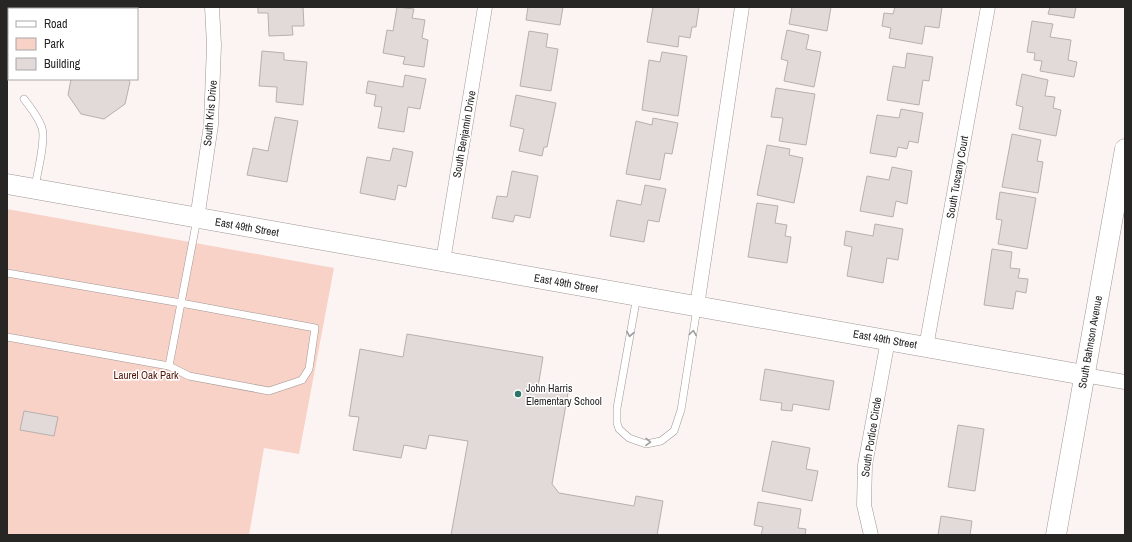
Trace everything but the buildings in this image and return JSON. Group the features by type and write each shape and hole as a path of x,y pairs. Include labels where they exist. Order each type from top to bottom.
{"street":[{"name":"South Kris Drive","path":"197,219 210,125 214,46 212,7"},
{"name":"South Benjamin Drive","path":"443,262 485,7"},
{"path":"697,306 742,7"},
{"name":"South Tuscany Court","path":"926,347 988,7"},
{"name":"South Bahnson Avenue","path":"1056,535 1125,149"},
{"name":"East 49th Street","path":"7,184 197,219 1125,382"},
{"name":"South Portice Circle","path":"871,535 864,505 865,464 888,340"}],"lane":[{"path":"24,99 38,118 43,129 43,141 34,190"},
{"path":"169,366 197,219"},
{"path":"7,273 315,328 309,369 302,380 269,391 189,376 169,366 7,337"},
{"path":"637,296 616,408 619,429 629,438 646,444 662,442 674,431 681,410 697,306"}],"green space":[{"name":"Laurel Oak Park","path":"7,209 334,268 299,454 264,448 249,535 7,535"}],"place":[{"name":"John Harris Elementary School","path":"518,394"}]}
